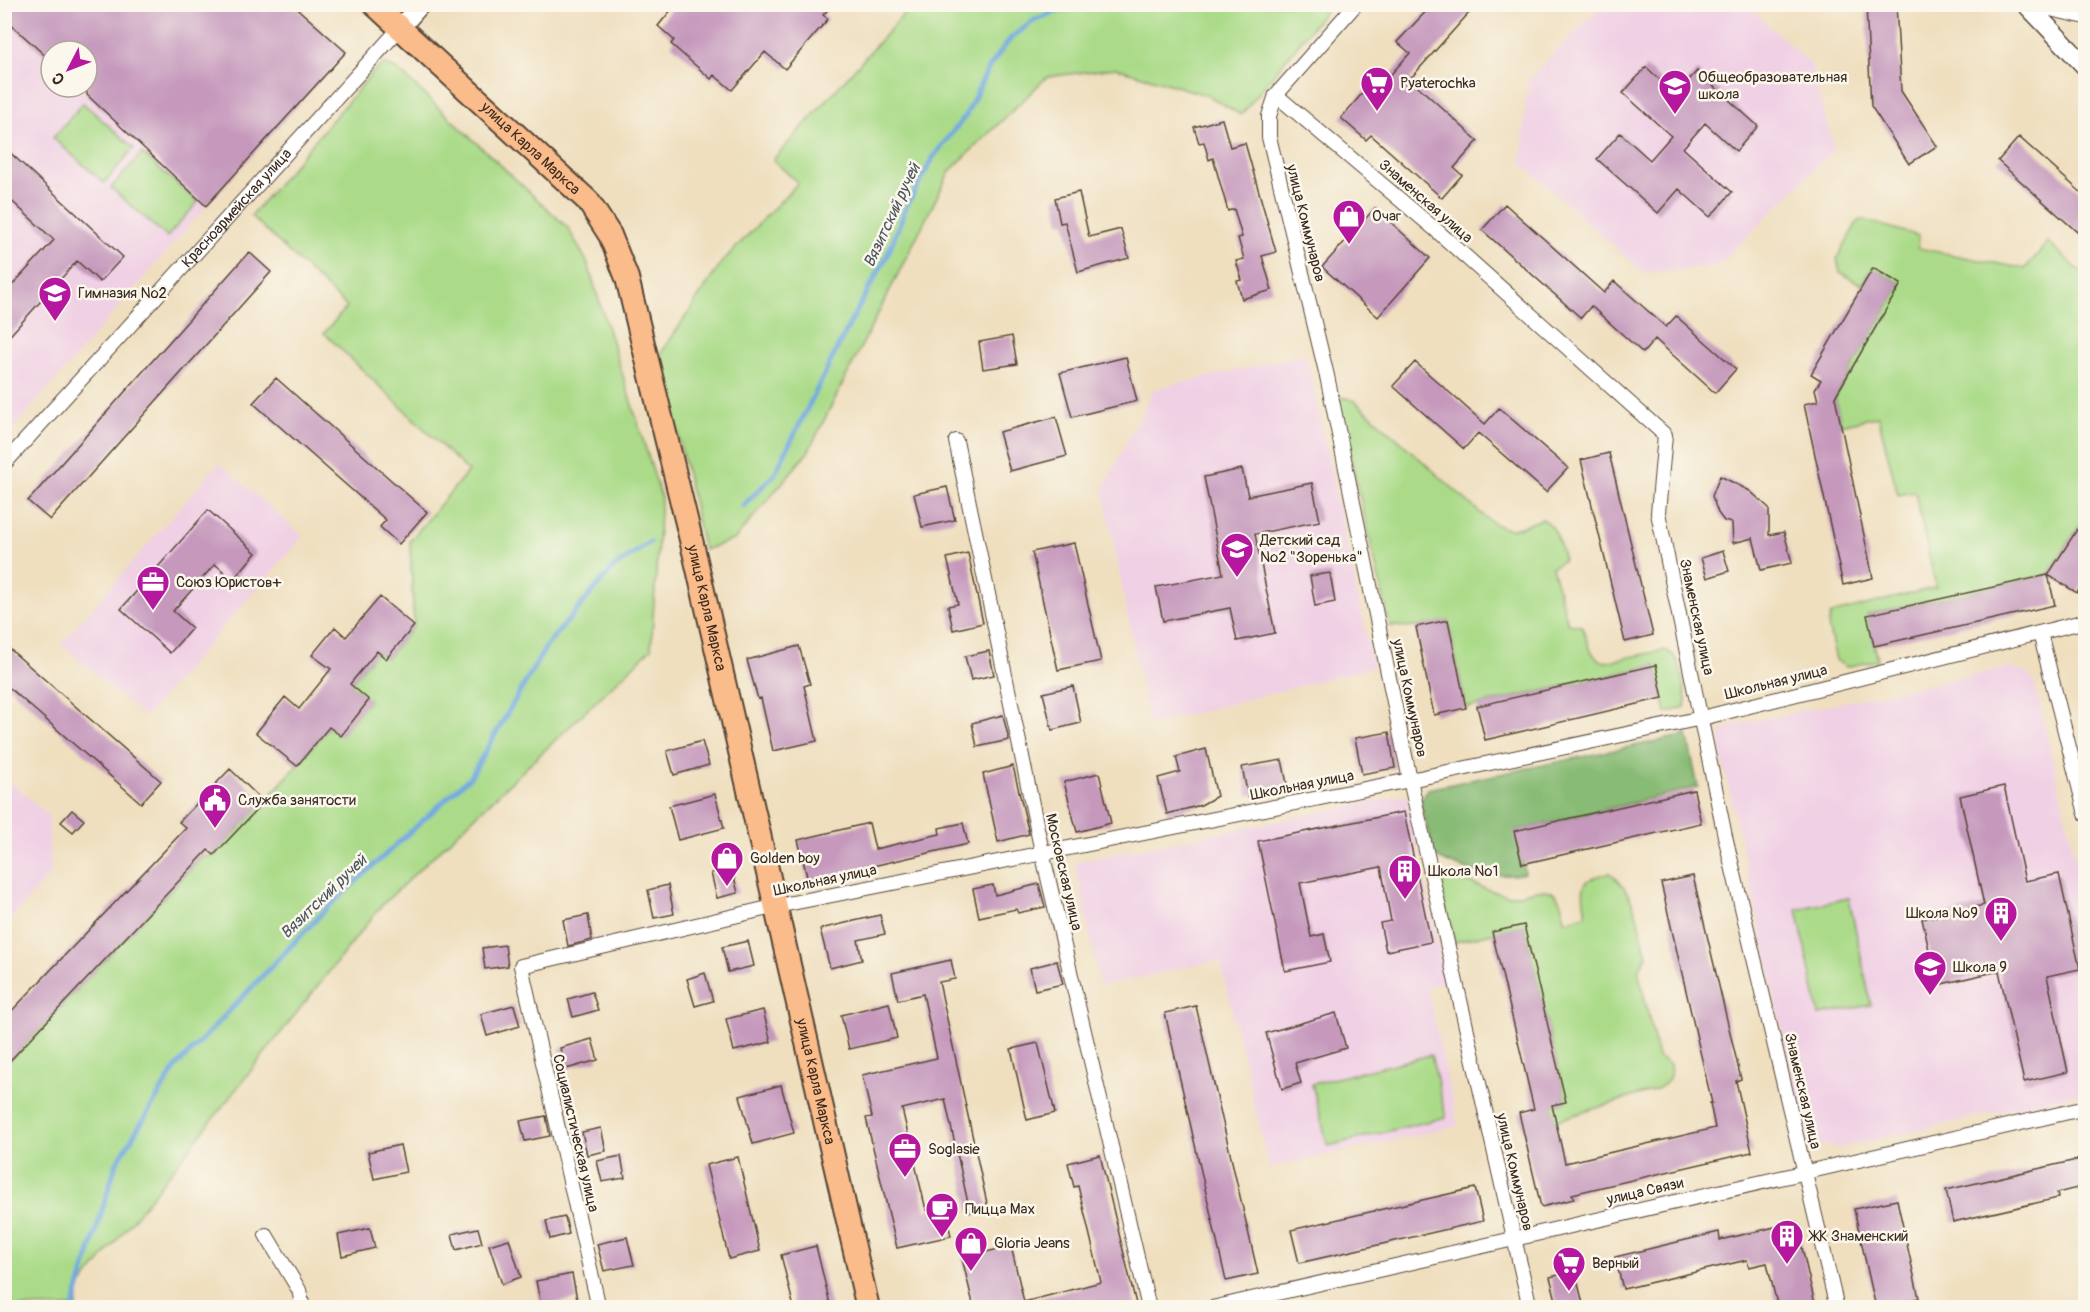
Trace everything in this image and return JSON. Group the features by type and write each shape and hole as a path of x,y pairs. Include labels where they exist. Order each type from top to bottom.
{"main road":[{"name":"улица Карла Маркса","path":"374,4 588,201 610,235 627,278 777,906 868,1308"}],"street":[{"name":"Красноармейская улица","path":"4,464 421,4"},
{"path":"1276,95 1356,4"},
{"path":"2027,4 2085,17"},
{"path":"2027,4 2085,67"},
{"name":"Знаменская улица","path":"1276,95 1436,230 1665,435 1658,513 1725,836 1837,1308"},
{"name":"улица Коммунаров","path":"1276,95 1269,116 1269,137 1327,376 1410,780 1530,1308"},
{"name":"Московская улица","path":"956,441 1042,852 1149,1308"},
{"name":"Школьная улица","path":"521,966 777,906 1410,780 1702,718 2085,621"},
{"path":"2040,633 2085,814"},
{"name":"Социалистическая улица","path":"521,966 599,1308"},
{"name":"улица Связи","path":"1212,1308 2085,1108"},
{"path":"266,1235 299,1290 303,1308"}],"shaded area":[{"name":"Общеобразовательная школа","path":"1603,4 1747,5 1811,65 1834,149 1718,266 1644,273 1521,163 1528,80"},
{"name":"Гимназия №2","path":"4,18 39,50 39,99 92,99 206,206 5,438"},
{"name":"Детский сад №2 \"Зоренька\"","path":"1306,354 1373,667 1149,725 1103,489 1154,389"},
{"path":"219,463 303,536 145,717 61,644"},
{"name":"Школа 9","path":"2008,668 2027,672 2035,684 2085,899 2085,1092 1840,1148 1820,1144 1803,1125 1719,743 1722,731 1734,725"},
{"path":"5,777 48,815 51,873 5,926"},
{"path":"1406,795 1446,981 1427,987 1458,1126 1269,1168 1220,960 1100,986 1075,862"}],"green space":[{"path":"912,5 1330,5 1241,115 1209,96 1116,68 1047,77 950,171 808,452 735,539 704,550 660,355 722,262 798,183 773,160"},
{"path":"384,64 398,70 568,228 587,262 661,497 651,649 381,906 79,1288 77,1307 5,1307 4,1067 202,857 214,855 297,766 329,727 341,735 369,700 350,684 377,651 386,659 414,626 410,541 468,471 324,333 347,307 251,216 372,73"},
{"path":"83,103 134,148 104,183 53,138"},
{"path":"142,153 198,202 167,237 111,188"},
{"path":"1864,220 1919,236 1918,248 2025,269 2048,242 2085,276 2085,517 2048,575 1867,615 1878,660 1846,667 1836,660 1828,626 1831,614 1936,587 1915,492 1898,495 1878,416 1841,425 1835,397 1901,284 1873,268 1862,285 1840,272 1837,258 1858,221"},
{"path":"1343,397 1355,401 1495,524 1513,529 1542,519 1547,522 1557,536 1564,560 1552,567 1568,624 1582,626 1596,658 1606,662 1665,650 1671,653 1681,671 1685,707 1666,713 1656,665 1466,708 1448,621 1416,627 1390,626 1338,403"},
{"path":"1687,735 1698,787 1515,831 1525,873 1503,875 1479,872 1455,866 1435,856 1420,802 1428,789"},
{"path":"1610,873 1626,890 1639,922 1647,956 1638,970 1658,1057 1670,1065 1670,1077 1657,1089 1555,1121 1552,1105 1566,1102 1524,925 1455,942 1441,890 1442,883 1447,877 1455,878 1494,892 1510,895 1547,890 1558,897 1566,921 1586,915 1583,891 1587,882 1592,878"},
{"path":"1849,898 1871,1005 1819,1015 1797,909"},
{"path":"1431,1055 1446,1117 1328,1146 1312,1084"}],"building":[{"path":"4,4 292,4 346,52 206,206 91,99 99,99 99,39 39,39 39,50 4,18"},
{"path":"676,4 833,4 823,15 828,19 785,69 765,52 732,90 714,75 711,79 671,44 674,40 658,26"},
{"path":"1433,4 1477,4 1410,79 1478,141 1454,168 1462,175 1442,198 1371,135 1366,140 1341,118 1378,75 1385,81 1410,53 1397,42"},
{"path":"1866,4 1896,4 1901,91 1937,146 1909,164 1871,106"},
{"path":"1646,67 1676,94 1697,71 1758,126 1736,151 1705,123 1683,148 1732,192 1710,217 1679,189 1658,213 1597,159 1620,133 1650,160 1671,136 1623,93"},
{"path":"1222,119 1230,147 1245,143 1276,252 1262,256 1272,290 1242,299 1237,281 1242,280 1236,261 1244,259 1238,238 1242,237 1234,209 1228,211 1213,158 1209,160 1204,142 1199,143 1194,127"},
{"path":"2019,137 2085,196 2085,239 1998,161"},
{"path":"4,147 123,257 100,282 77,261 4,342 4,294 54,240 4,194"},
{"path":"1079,192 1089,237 1121,229 1129,258 1078,272 1065,222 1060,223 1055,198"},
{"path":"1505,204 1604,293 1614,281 1666,327 1676,316 1736,369 1715,393 1655,339 1643,353 1591,306 1581,318 1482,230"},
{"path":"1375,208 1430,258 1378,317 1322,267"},
{"path":"249,252 271,272 50,520 28,501"},
{"path":"1873,268 1901,284 1835,397 1873,578 1843,585 1804,404 1818,401 1815,389 1821,380 1811,374"},
{"path":"1012,336 1017,364 983,369 979,342"},
{"path":"1126,357 1137,401 1072,417 1060,373"},
{"path":"1415,362 1485,424 1499,408 1568,468 1546,492 1478,433 1464,449 1393,386"},
{"path":"276,378 427,512 399,544 380,527 386,520 253,403"},
{"path":"1056,417 1067,456 1010,471 999,432"},
{"path":"1609,453 1653,635 1625,642 1581,460"},
{"path":"1242,469 1248,496 1312,483 1320,521 1255,534 1275,633 1237,641 1230,608 1163,621 1156,587 1223,574 1204,477"},
{"path":"1720,476 1750,491 1769,508 1769,535 1784,532 1792,563 1761,570 1753,538 1733,543 1732,523 1724,521 1718,513 1712,496"},
{"path":"947,487 955,520 922,527 914,494"},
{"path":"208,510 256,553 233,580 215,564 173,611 192,628 170,653 121,609"},
{"path":"2085,517 2085,580 2077,593 2048,575"},
{"path":"1074,543 1101,661 1058,670 1032,552"},
{"path":"1723,551 1729,571 1707,578 1701,558"},
{"path":"968,553 983,623 953,630 948,606 958,604 947,558"},
{"path":"1330,573 1335,602 1315,606 1310,576"},
{"path":"2048,575 2055,605 1874,646 1867,615"},
{"path":"380,597 414,626 386,659 377,651 350,684 369,700 341,736 329,727 297,766 256,733 285,697 299,709 331,669 312,655 335,627 346,637"},
{"path":"1448,620 1466,708 1434,715 1416,627"},
{"path":"4,644 161,781 141,803 4,683"},
{"path":"799,646 810,684 804,686 817,741 773,751 761,698 758,699 747,660"},
{"path":"989,651 994,675 971,680 965,656"},
{"path":"1656,665 1663,698 1485,740 1477,706"},
{"path":"1073,686 1081,723 1052,730 1043,693"},
{"path":"1003,715 1009,740 977,747 972,723"},
{"path":"1389,732 1395,768 1362,774 1355,738"},
{"path":"702,741 709,765 674,775 667,751"},
{"path":"1206,749 1217,796 1201,805 1167,814 1158,778 1180,772 1176,757"},
{"path":"1282,760 1288,788 1248,796 1242,767"},
{"path":"1013,766 1029,834 998,842 983,774"},
{"path":"230,769 264,802 214,855 208,850 4,1067 4,1019 186,828 179,822"},
{"path":"1099,773 1111,823 1077,832 1064,782"},
{"name":"Школа №9","path":"2004,786 2025,881 2059,874 2080,969 2047,976 2068,1072 2024,1082 1999,971 1937,985 1922,919 1984,905 1960,796"},
{"path":"1694,790 1701,823 1522,864 1514,831"},
{"path":"715,794 724,828 678,840 669,806"},
{"path":"72,810 84,820 73,832 61,822"},
{"name":"Школа №1","path":"1404,812 1431,942 1386,951 1380,923 1391,921 1381,867 1300,883 1311,937 1324,934 1330,962 1285,971 1258,841"},
{"path":"869,823 875,849 940,834 939,828 963,823 968,844 808,881 798,840"},
{"path":"732,869 738,893 717,898 711,873"},
{"path":"1693,876 1741,1079 1736,1081 1752,1152 1572,1194 1574,1199 1541,1207 1519,1113 1534,1109 1492,932 1524,925 1566,1102 1552,1105 1565,1163 1715,1128 1710,1103 1712,1103 1661,883"},
{"path":"1039,884 1045,907 1018,913 1016,909 979,917 973,889 993,885 995,895"},
{"path":"668,885 674,914 654,918 648,890"},
{"path":"588,915 592,940 568,946 563,920"},
{"path":"880,915 885,934 858,940 862,960 830,968 820,929"},
{"path":"748,941 754,966 728,972 722,947"},
{"path":"505,945 508,966 485,969 482,948"},
{"path":"951,960 955,979 939,982 988,1208 970,1212 945,1099 902,1109 926,1210 944,1205 951,1236 897,1248 866,1118 872,1117 862,1075 937,1058 923,994 898,1000 892,973"},
{"path":"1057,961 1063,984 1035,990 1030,968"},
{"path":"705,973 713,1001 695,1006 687,979"},
{"path":"592,992 598,1010 573,1017 568,999"},
{"path":"889,1003 897,1038 849,1049 841,1015"},
{"path":"514,1005 520,1026 487,1036 481,1014"},
{"path":"1196,1006 1258,1274 1226,1281 1165,1013"},
{"path":"763,1010 771,1042 734,1051 726,1019"},
{"path":"1336,1013 1346,1048 1295,1063 1301,1083 1282,1089 1266,1033"},
{"path":"592,1039 598,1060 566,1069 560,1048"},
{"path":"1038,1043 1055,1113 1027,1120 1011,1049"},
{"path":"781,1085 794,1133 753,1144 740,1096"},
{"path":"546,1116 550,1136 525,1141 520,1121"},
{"path":"601,1128 606,1151 587,1155 582,1132"},
{"path":"400,1145 406,1172 374,1179 368,1152"},
{"path":"1100,1155 1137,1308 974,1308 962,1258 1011,1246 1024,1302 1101,1282 1078,1186 1074,1187 1068,1163"},
{"path":"621,1156 625,1178 602,1182 597,1161"},
{"path":"738,1157 760,1251 729,1259 706,1165"},
{"path":"2085,1158 2085,1186 2057,1193 2058,1198 1953,1222 1946,1190"},
{"path":"1475,1188 1483,1221 1299,1263 1291,1230"},
{"path":"1897,1200 1919,1298 1876,1308 1854,1209"},
{"path":"565,1217 569,1234 550,1239 546,1221"},
{"path":"1796,1222 1816,1308 1778,1308 1767,1263 1749,1267 1747,1260 1623,1289 1615,1257 1719,1232 1720,1240"},
{"path":"370,1228 375,1248 342,1256 338,1235"},
{"path":"478,1228 482,1243 456,1250 452,1234"},
{"path":"627,1237 634,1265 604,1271 597,1244"},
{"path":"509,1239 521,1277 502,1284 489,1245"},
{"path":"816,1246 831,1308 794,1308 781,1255"},
{"path":"1575,1271 1584,1308 1558,1308 1550,1277"},
{"path":"572,1274 577,1299 541,1306 536,1281"}],"waterway":[{"name":"Вязитский ручей","path":"743,506 774,475 849,325 887,256 906,207 934,156 966,115 989,67 1011,38 1036,19 1063,9 1154,4"},
{"name":"Вязитский ручей","path":"73,1308 116,1164 176,1067 326,909 471,776 547,645 613,568 650,542"}],"place":[{"name":"Pyaterochka","path":"1377,112"},
{"name":"Общеобразовательная школа","path":"1675,115"},
{"name":"Очаг","path":"1349,245"},
{"name":"Гимназия №2","path":"55,322"},
{"name":"Детский сад №2 \"Зоренька\"","path":"1237,578"},
{"name":"Союз Юристов+","path":"153,611"},
{"name":"Служба занятости","path":"215,829"},
{"name":"Golden boy","path":"727,887"},
{"name":"Школа №1","path":"1405,900"},
{"name":"Школа №9","path":"2001,942"},
{"name":"Школа 9","path":"1930,996"},
{"name":"Soglasie","path":"905,1178"},
{"name":"Пицца Max","path":"942,1238"},
{"name":"ЖК Знаменский","path":"1787,1265"},
{"name":"Gloria Jeans","path":"971,1272"},
{"name":"Верный","path":"1569,1292"}]}
